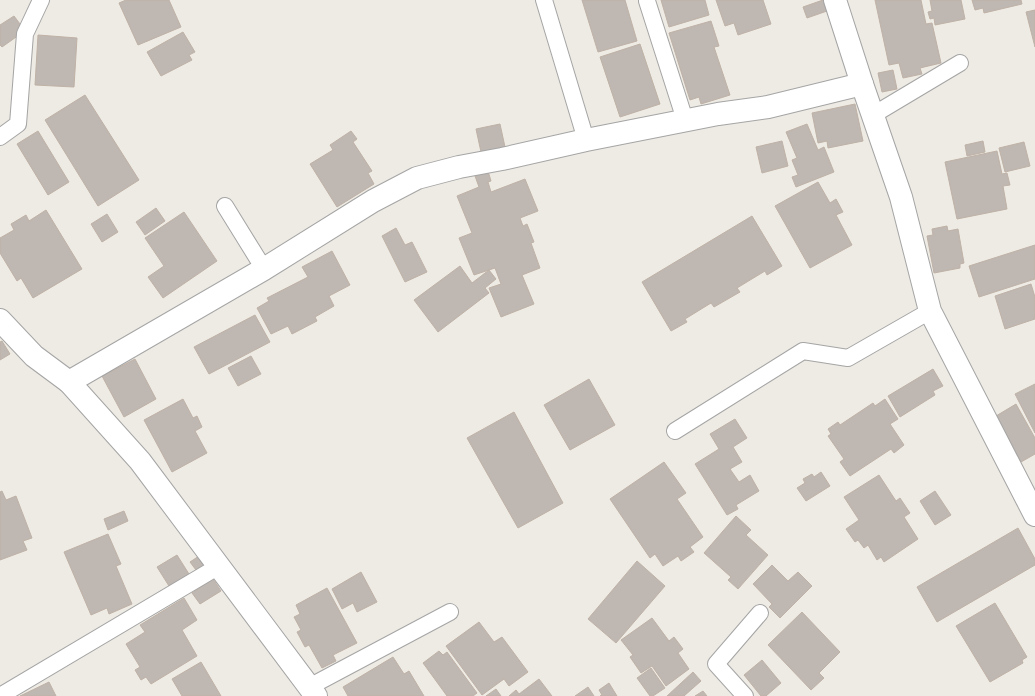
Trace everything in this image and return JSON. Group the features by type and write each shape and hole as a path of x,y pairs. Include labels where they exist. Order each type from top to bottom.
{"street":[{"path":"835,0 900,197 930,311 1035,515"},
{"path":"69,382 264,269 373,201 417,178 459,167 586,140 718,114 768,107 862,84"},
{"path":"0,320 34,356 69,382 140,461 313,692"}],"lane":[{"path":"0,137 18,124 25,34 41,0"},
{"path":"544,0 586,140"},
{"path":"647,1 685,120"},
{"path":"873,115 960,63"},
{"path":"225,206 264,269"},
{"path":"675,431 803,351 848,358 930,311"},
{"path":"0,696 219,566"},
{"path":"313,692 450,612"},
{"path":"745,696 716,664 760,613"}],"building":[{"path":"126,0 169,0 181,27 138,45 119,3"},
{"path":"582,0 625,0 637,41 598,52"},
{"path":"661,0 705,0 709,15 669,27"},
{"path":"716,0 763,0 771,24 738,35 734,23 725,26"},
{"path":"823,0 827,11 807,18 803,7"},
{"path":"875,0 921,0 926,24 932,23 941,63 920,68 922,74 903,78 899,63 889,65"},
{"path":"930,0 961,0 965,19 935,25 934,18 930,19 928,12 932,11"},
{"path":"972,0 1021,0 1022,4 984,13 983,8 975,10"},
{"path":"1035,10 1035,47 1026,12"},
{"path":"14,16 23,28 19,35 2,47 0,45 0,25"},
{"path":"711,21 719,46 714,47 730,95 701,104 699,97 690,100 669,33"},
{"path":"183,32 195,52 189,55 192,60 161,76 147,52"},
{"path":"38,35 77,38 74,87 35,85"},
{"path":"640,44 660,104 620,117 600,57"},
{"path":"893,70 897,89 882,92 878,73"},
{"path":"85,95 139,180 98,206 45,120"},
{"path":"855,104 863,141 828,148 827,141 818,143 812,113"},
{"path":"500,124 505,147 481,152 476,129"},
{"path":"807,124 818,150 824,147 834,172 796,187 792,177 798,175 792,160 797,158 786,132"},
{"path":"38,131 69,182 48,195 17,144"},
{"path":"351,131 357,139 353,142 372,171 368,173 374,184 337,207 310,164 333,150 330,145"},
{"path":"782,141 788,166 762,173 756,147"},
{"path":"983,141 985,152 967,156 965,145"},
{"path":"1024,142 1030,166 1005,172 999,148"},
{"path":"997,151 1002,174 1007,173 1010,185 1003,186 1007,209 957,219 945,162"},
{"path":"488,171 491,181 488,182 491,192 525,179 538,211 520,218 523,226 527,224 534,242 531,243 540,268 522,275 534,304 501,317 489,288 501,284 495,268 474,275 459,238 472,233 457,196 479,187 475,176"},
{"path":"818,182 830,203 836,199 843,212 836,215 852,245 810,268 775,206"},
{"path":"156,208 165,221 145,235 136,222"},
{"path":"46,210 82,269 33,298 21,278 17,281 0,253 0,238 14,230 11,224 26,215 29,221"},
{"path":"184,212 217,261 163,298 148,277 164,266 145,238"},
{"path":"107,214 118,232 102,242 91,224"},
{"path":"752,216 782,266 767,275 765,271 737,288 740,292 714,307 711,303 685,319 687,322 671,331 642,282"},
{"path":"947,226 948,231 958,229 964,263 960,264 960,268 934,273 927,236 933,235 932,229"},
{"path":"396,228 405,245 412,242 427,272 405,282 382,236"},
{"path":"1035,245 1035,279 979,297 969,266"},
{"path":"332,251 350,285 329,296 334,306 315,317 317,321 292,334 288,326 271,334 257,308 269,301 267,298 308,277 302,267"},
{"path":"460,266 472,283 489,270 496,279 485,288 489,293 438,332 414,300"},
{"path":"1031,284 1035,297 1035,319 1005,329 995,296"},
{"path":"255,315 270,342 209,374 194,347"},
{"path":"2,341 10,354 0,360 0,342"},
{"path":"251,356 261,374 238,386 228,368"},
{"path":"135,359 156,399 124,417 102,376"},
{"path":"933,369 943,386 933,391 935,395 900,417 888,396"},
{"path":"589,379 615,425 570,450 544,405"},
{"path":"1035,384 1035,433 1015,394"},
{"path":"183,399 193,418 197,416 202,427 195,431 207,453 172,472 144,420"},
{"path":"885,399 898,419 890,424 904,445 894,453 891,449 850,476 840,462 844,459 828,436 831,434 828,429 838,422 840,425 873,403 875,406"},
{"path":"1016,404 1035,438 1035,454 1021,462 996,416"},
{"path":"514,412 563,503 518,528 467,438"},
{"path":"735,419 747,438 733,447 742,462 730,469 739,482 750,475 759,491 736,505 738,509 727,515 695,464 719,449 710,434"},
{"path":"664,462 686,493 677,499 703,537 690,547 694,552 681,561 678,556 663,566 655,554 650,558 610,499"},
{"path":"821,472 830,486 806,501 797,488 805,483 803,479 812,474 814,477"},
{"path":"879,475 896,501 900,498 910,513 904,517 918,539 884,562 881,557 877,560 868,545 864,548 858,540 855,542 846,529 859,520 844,497"},
{"path":"2,491 6,500 16,496 32,538 23,541 27,550 0,560 0,492"},
{"path":"935,491 951,515 935,525 920,501"},
{"path":"124,511 128,521 108,530 104,519"},
{"path":"736,516 751,530 746,535 768,555 738,589 728,580 731,577 704,553"},
{"path":"1018,528 1035,559 1035,565 937,622 917,587"},
{"path":"108,534 121,564 116,566 132,604 109,614 107,608 91,615 64,552"},
{"path":"177,555 189,574 169,586 157,567"},
{"path":"199,556 205,564 196,570 190,562"},
{"path":"637,561 665,586 616,643 588,619"},
{"path":"772,565 788,581 798,572 812,586 780,618 769,607 772,604 753,584"},
{"path":"361,572 377,602 357,612 353,603 342,609 332,589"},
{"path":"213,579 221,591 200,604 192,593"},
{"path":"327,588 357,643 333,655 336,661 322,668 309,645 305,647 297,632 301,630 294,617 300,614 296,605"},
{"path":"184,598 197,620 182,630 197,656 151,684 146,677 141,680 135,670 140,667 126,644 145,632 140,625"},
{"path":"995,603 1027,657 1022,660 1023,663 990,682 956,626"},
{"path":"802,612 840,652 819,673 824,678 811,690 768,645"},
{"path":"652,618 669,641 674,637 683,649 678,653 689,669 666,686 652,666 641,673 630,657 633,655 621,640"},
{"path":"479,622 494,642 502,637 528,672 509,686 504,679 482,695 446,646"},
{"path":"439,651 443,655 447,652 477,693 473,696 447,696 423,663"},
{"path":"393,657 404,674 409,671 424,696 348,696 343,687"},
{"path":"762,660 781,683 766,696 761,696 744,675"},
{"path":"201,662 221,696 182,696 172,679"},
{"path":"651,668 665,688 653,696 650,696 637,678"},
{"path":"693,672 701,681 684,696 667,696"},
{"path":"539,679 552,696 509,696 516,690 519,694"},
{"path":"49,682 56,696 20,696"},
{"path":"609,683 617,696 600,696 602,695 599,690"},
{"path":"588,687 594,696 575,696"},
{"path":"496,689 501,696 486,696"},
{"path":"703,691 707,696 695,696"}]}
